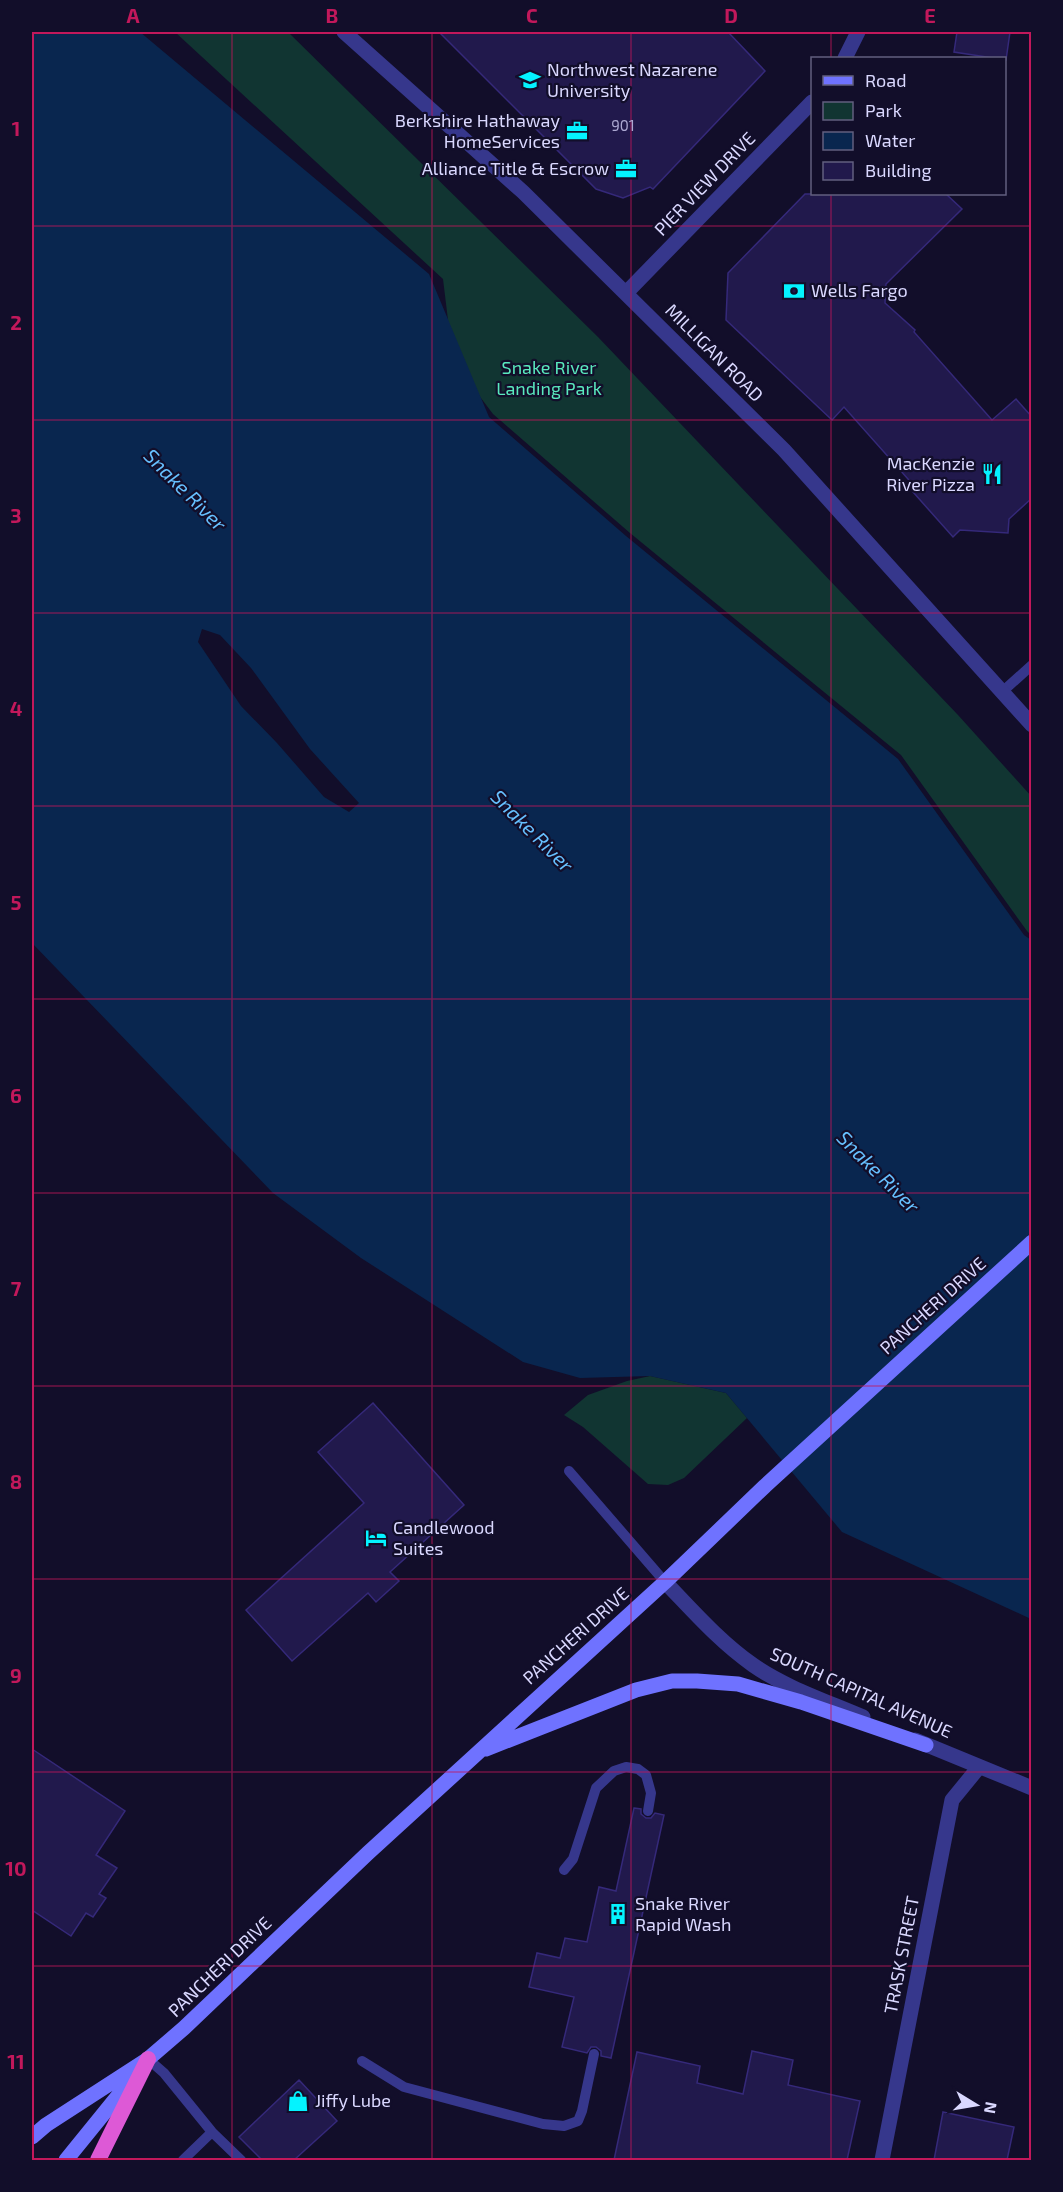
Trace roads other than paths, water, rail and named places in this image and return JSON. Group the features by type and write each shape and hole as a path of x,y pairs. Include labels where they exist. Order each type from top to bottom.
{"highway":[{"path":"98,2160 148,2059"}],"main road":[{"name":"PANCHERI DRIVE","path":"32,2137 46,2125 148,2059 184,2028 368,1853 1032,1242"},
{"path":"478,1752 636,1690 672,1681 738,1684 801,1702 926,1745"},
{"name":"PANCHERI DRIVE","path":"66,2160 148,2059"}],"street":[{"name":"MILLIGAN ROAD","path":"344,32 523,192 784,450 1032,725"},
{"path":"846,57 858,32"},
{"name":"PIER VIEW DRIVE","path":"626,293 811,104"},
{"name":"SOUTH CAPITAL AVENUE","path":"665,1582 713,1632 752,1665 776,1679 926,1745 1032,1788"},
{"name":"TRASK STREET","path":"882,2160 952,1800 980,1767"}],"lane":[{"path":"1002,692 1032,665"},
{"path":"568,1471 665,1582"},
{"path":"564,1870 573,1859 596,1788 614,1771 626,1767 638,1769 646,1775 651,1793 648,1811"},
{"path":"362,2061 404,2087 543,2124 564,2126 578,2121 594,2054"},
{"path":"148,2059 164,2073 212,2132 241,2160"},
{"path":"183,2160 212,2132"}],"water":[{"name":"Snake River","path":"32,32 140,32 429,274 489,417 626,536 898,759 1024,935 1031,940 1031,1619 842,1532 726,1393 650,1376 580,1378 523,1362 361,1258 273,1193 32,943","holes":["202,629 220,635 251,668 310,749 359,803 349,812 324,797 241,706 198,642"]}],"place":[{"name":"Northwest Nazarene University","path":"530,80"},
{"name":"Berkshire Hathaway HomeServices","path":"577,131"},
{"name":"Alliance Title & Escrow","path":"626,169"},
{"name":"Wells Fargo","path":"794,291"},
{"name":"MacKenzie River Pizza","path":"992,474"},
{"name":"Candlewood Suites","path":"376,1538"},
{"name":"Snake River Rapid Wash","path":"618,1914"},
{"name":"Jiffy Lube","path":"298,2101"}],"park label":[{"name":"Snake River Landing Park","path":"549,378"}]}
